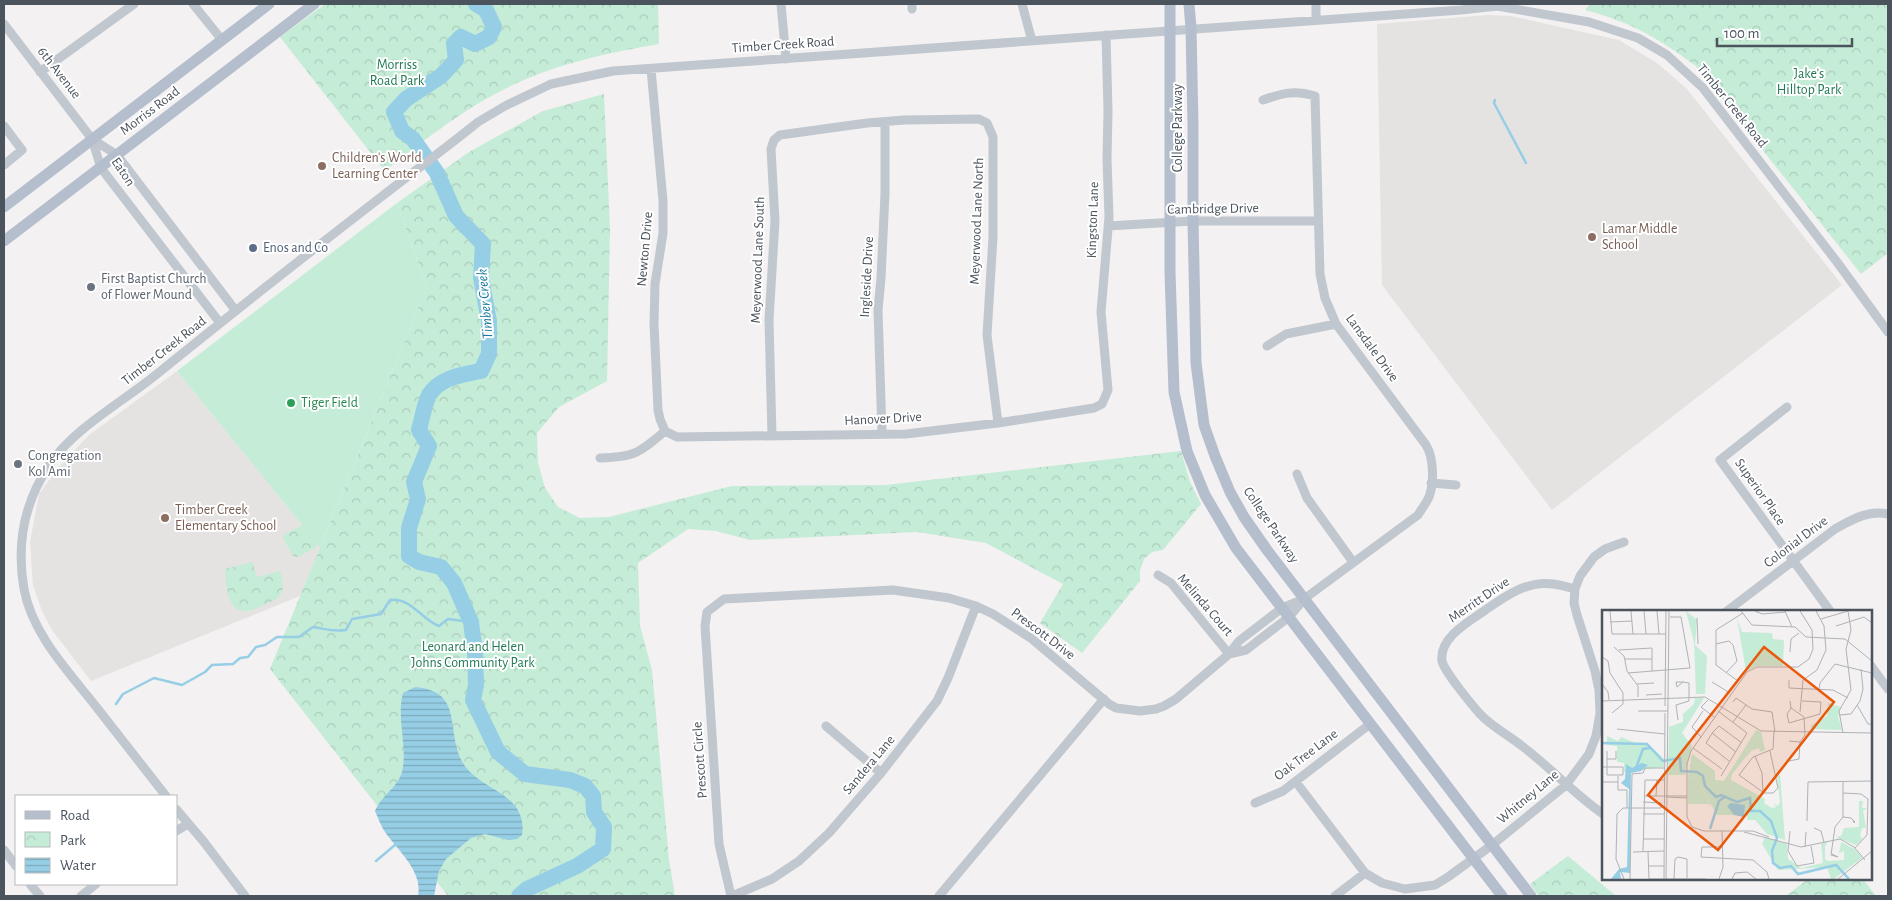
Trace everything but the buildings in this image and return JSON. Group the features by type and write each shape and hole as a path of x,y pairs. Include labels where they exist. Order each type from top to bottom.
{"main road":[{"name":"Morriss Road","path":"4,207 269,4"},
{"name":"Morriss Road","path":"4,241 314,4"},
{"name":"College Parkway","path":"1170,4 1170,272 1174,392 1187,451 1205,495 1236,548 1502,896"},
{"name":"College Parkway","path":"1188,4 1191,28 1196,363 1204,425 1224,478 1244,517 1304,599 1531,896"}],"street":[{"path":"40,72 134,4"},
{"path":"193,4 222,40"},
{"path":"781,4 786,58"},
{"path":"1022,4 1032,41"},
{"path":"1316,4 1316,20"},
{"name":"Timber Creek Road","path":"165,795 62,663 38,627 24,589 22,554 27,506 33,493 49,464 68,441 143,386 220,323 478,122 496,111 552,84 614,71 1316,20 1460,7 1497,6 1589,22 1638,38 1667,54 1703,88 1837,262 1888,332"},
{"name":"6th Avenue","path":"4,24 92,139"},
{"name":"Kingston Lane","path":"1102,404 1108,390 1101,312 1108,226 1106,35"},
{"name":"Newton Drive","path":"651,68 663,201 663,233 655,284 654,324 658,410 665,431"},
{"name":"Lansdale Drive","path":"1263,100 1282,93 1300,92 1315,96 1320,274 1325,298 1336,324 1426,445 1431,453 1432,460 1428,500 1418,514 1304,599"},
{"name":"Meyerwood Lane North","path":"886,122 979,119 987,122 993,137 993,237 987,335 998,422"},
{"name":"Ingleside Drive","path":"882,433 878,310 884,213 886,122"},
{"name":"Meyerwood Lane South","path":"772,436 770,320 776,220 771,149 774,140 780,135 886,122"},
{"path":"4,126 22,150 4,165"},
{"name":"Eaton","path":"92,139 117,155 236,311"},
{"name":"Eaton","path":"92,139 100,168 220,323"},
{"name":"Cambridge Drive","path":"1108,226 1193,221 1318,221"},
{"path":"1267,346 1286,334 1336,324"},
{"name":"Hanover Drive","path":"665,431 678,437 906,434 1094,408 1102,404"},
{"name":"Superior Place","path":"1787,407 1720,460 1792,561"},
{"path":"600,458 631,455 647,446 665,431"},
{"path":"1298,474 1307,498 1353,562"},
{"path":"1431,483 1456,484"},
{"name":"Colonial Drive","path":"1727,610 1835,529 1851,520 1870,513 1888,514"},
{"path":"1575,589 1580,576 1594,558 1605,548 1624,542"},
{"path":"1792,561 1829,610"},
{"name":"Melinda Court","path":"1158,575 1171,583 1229,654"},
{"name":"Merritt Drive","path":"1566,785 1522,746 1480,715 1447,672 1442,661 1445,647 1450,637 1465,624 1511,593 1539,584 1552,583 1575,589"},
{"name":"Whitney Lane","path":"1296,782 1365,873 1382,883 1405,889 1435,885 1448,877 1492,845 1566,785 1589,754 1596,736 1600,713 1601,689 1577,615 1574,603 1575,589"},
{"name":"Prescott Drive","path":"706,621 707,612 724,599 893,590 932,595 976,606 994,614 1032,639 1116,708 1140,711 1156,710 1176,699 1229,654 1239,641 1304,599"},
{"name":"Sandera Lane","path":"731,896 772,879 799,861 829,833 881,773 937,700 948,678 976,606"},
{"name":"Prescott Circle","path":"706,621 718,844 731,896"},
{"path":"1872,667 1888,689"},
{"path":"939,896 1104,699"},
{"name":"Oak Tree Lane","path":"1255,803 1283,791 1370,724"},
{"path":"826,726 881,773"},
{"path":"1566,785 1602,813"},
{"path":"178,812 204,842 245,896"},
{"path":"178,830 188,824"},
{"path":"4,850 15,865"},
{"path":"1336,896 1365,873"},
{"path":"31,885 40,896"},
{"path":"81,896 95,885"}],"shaded area":[{"name":"Lamar Middle School","path":"1488,15 1511,16 1619,40 1657,63 1687,89 1842,285 1552,510 1382,285 1377,24"},
{"name":"Timber Creek Elementary School","path":"177,371 320,547 300,596 91,681 52,630 42,611 33,585 30,542 39,494 58,468 89,435"}],"green space":[{"name":"Morriss Road Park","path":"325,4 658,4 659,44 575,62 526,79 488,98 452,120 385,171 280,37"},
{"name":"Jake's Hilltop Park","path":"1590,4 1888,4 1888,253 1861,274 1696,66 1644,32 1585,10"},
{"name":"Leonard and Helen Johns Community Park","path":"604,94 610,229 607,381 559,407 537,433 538,463 545,488 558,507 580,518 609,517 732,486 886,485 1181,451 1190,482 1201,504 1163,550 1152,552 1144,559 1140,571 1140,581 1082,653 1040,623 1063,584 986,543 917,532 750,540 716,531 688,529 638,563 640,626 652,670 669,860 675,896 448,896 270,669 427,287 397,203 469,152 543,111"},
{"name":"Tiger Field","path":"397,203 427,287 320,547 177,371"},
{"path":"305,524 318,541 316,547 298,557 294,557 283,539 285,534"},
{"path":"252,562 257,577 280,571 283,588 280,596 275,600 251,610 242,611 236,608 229,596 225,569"},
{"path":"1568,856 1616,896 1539,896 1530,884"},
{"path":"1807,880 1864,880 1876,896 1786,896"}],"water":[{"path":"415,687 431,690 441,696 451,715 458,751 463,763 470,772 510,801 518,810 522,821 522,835 517,839 508,840 485,834 471,838 446,859 439,871 434,896 418,896 419,887 413,870 385,832 375,811 397,782 402,772 404,752 401,703 403,693"}],"waterway":[{"name":"Timber Creek","path":"476,4 486,10 494,27 489,37 475,44 461,37 454,44 456,60 441,76 406,99 394,112 402,131 413,139 437,173 456,216 483,244 481,278 489,321 489,354 481,371 459,376 439,384 429,395 426,403 419,430 429,446 414,482 418,499 409,528 409,556 419,562 441,567 454,583 471,622 475,653 476,685 473,700 498,752 525,774 570,780 585,786 593,796 594,812 604,827 603,849 577,866 527,889 519,896"},
{"path":"1495,100 1494,103 1526,163"},
{"path":"116,704 123,694 154,678 182,685 205,672 212,665 233,664 240,658 248,657 256,647 265,645 277,637 299,637 313,627 346,630 352,619 381,614 390,600 397,600 410,605 439,626 448,619 471,622"},
{"path":"376,861 395,845"}],"place":[{"name":"Children's World Learning Center","path":"322,166"},
{"name":"Lamar Middle School","path":"1592,237"},
{"name":"Enos and Co","path":"253,248"},
{"name":"First Baptist Church of Flower Mound","path":"91,287"},
{"name":"Tiger Field","path":"291,403"},
{"name":"Congregation Kol Ami","path":"18,464"},
{"name":"Timber Creek Elementary School","path":"165,518"}]}
